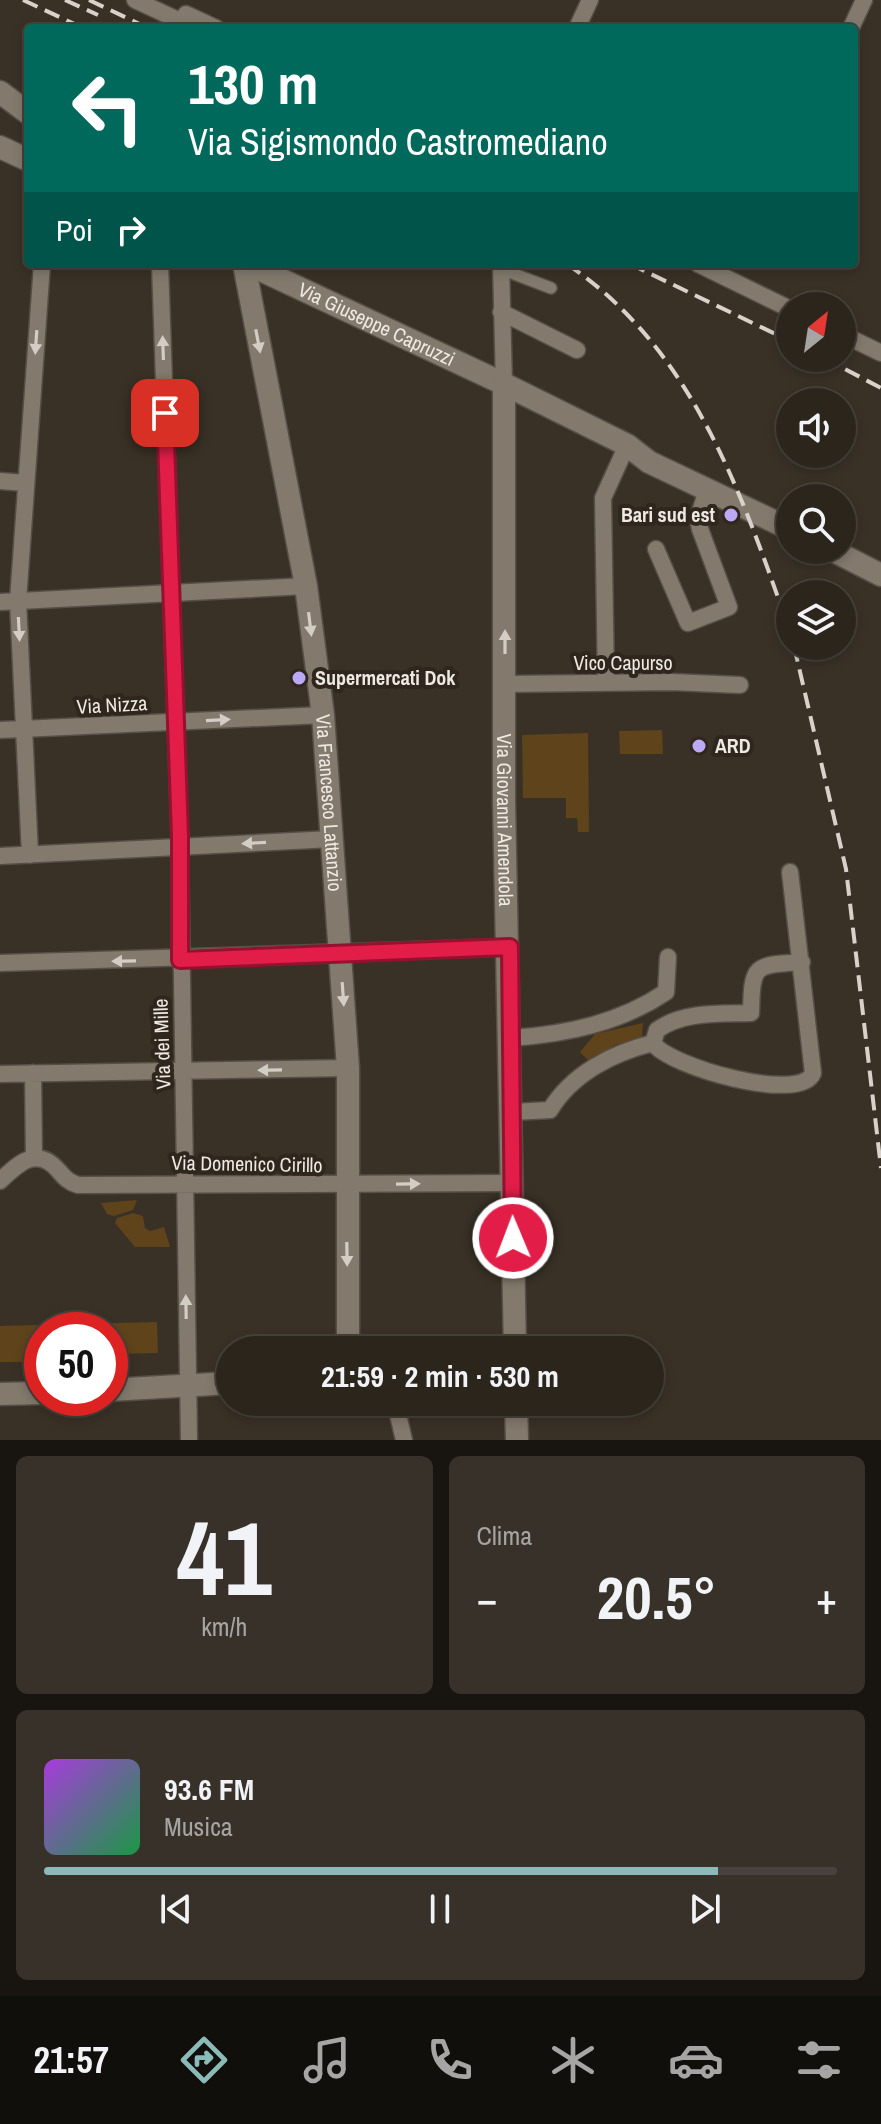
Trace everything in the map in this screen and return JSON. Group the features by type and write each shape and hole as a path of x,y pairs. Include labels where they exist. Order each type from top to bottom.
{"main road":[{"path":"0,92 24,110"},
{"path":"0,147 24,158"},
{"name":"Via Francesco Lattanzio","path":"247,268 306,586 323,715 348,1068 348,1336"},
{"name":"Via Giuseppe Capruzzi","path":"255,268 627,445"},
{"name":"Via Giovanni Amendola","path":"504,384 504,801 512,1038 515,1336"},
{"path":"627,445 638,456 776,522"},
{"path":"627,445 655,450 776,508"},
{"path":"856,548 881,561"},
{"path":"856,562 881,575"},
{"path":"128,1389 216,1384"},
{"path":"0,1394 24,1393"},
{"path":"516,1416 517,1440"}],"street":[{"path":"135,0 186,24"},
{"path":"156,0 207,24"},
{"path":"579,24 590,0"},
{"path":"853,24 864,0"},
{"path":"30,855 18,601 42,268"},
{"name":"Via dei Mille","path":"160,268 177,722 189,1440"},
{"path":"501,268 504,384"},
{"path":"503,268 551,288"},
{"path":"732,272 776,300"},
{"path":"501,312 577,350"},
{"path":"856,341 881,353"},
{"path":"606,682 603,498 627,445"},
{"path":"0,481 26,483"},
{"path":"656,549 688,623 729,607 700,529 698,518 707,490"},
{"path":"0,602 306,586"},
{"name":"Vico Capurso","path":"505,684 606,682 740,685"},
{"name":"Via Nizza","path":"0,730 323,715"},
{"path":"0,856 332,839"},
{"path":"653,1043 667,1056 704,1070 754,1082 804,1084 813,1073 790,872"},
{"path":"0,963 180,960 510,947"},
{"path":"512,1038 567,1032 640,1009 666,992 668,957"},
{"path":"653,1043 657,1030 673,1021 699,1014 751,1013 755,971 762,965 802,962"},
{"path":"513,1112 550,1110 569,1082 627,1050 653,1043"},
{"path":"0,1074 348,1068"},
{"path":"0,1181 12,1167 34,1157 33,1073"},
{"name":"Via Domenico Cirillo","path":"34,1157 45,1160 70,1182 78,1185 512,1183"},
{"path":"398,1416 404,1440"}],"shaded area":[{"path":"662,730 663,754 620,754 619,731"},
{"path":"588,733 589,832 578,832 577,818 566,818 566,798 523,798 522,735"},
{"path":"643,1023 642,1036 623,1046 617,1044 589,1061 580,1052 595,1034"},
{"path":"137,1200 133,1210 114,1216 107,1214 101,1203"},
{"path":"133,1213 143,1216 145,1228 150,1231 164,1227 170,1247 135,1247 115,1223 117,1218"},
{"path":"157,1322 158,1353 128,1354 128,1323"},
{"path":"24,1325 24,1362 0,1362 0,1326"}],"railway":[{"path":"23,0 74,24"},
{"path":"65,0 98,15"},
{"path":"89,0 140,24"},
{"path":"572,268 611,299 648,338 680,381 732,477 776,593"},
{"path":"638,268 776,334"},
{"path":"851,372 881,388"},
{"path":"797,660 846,869 881,1168"}],"place":[{"name":"Bari sud est","path":"731,515"},
{"name":"Supermercati Dok","path":"299,678"},
{"name":"ARD","path":"699,746"}],"route":[{"path":"165,413 180,836 180,960 510,947 513,1238"}]}
